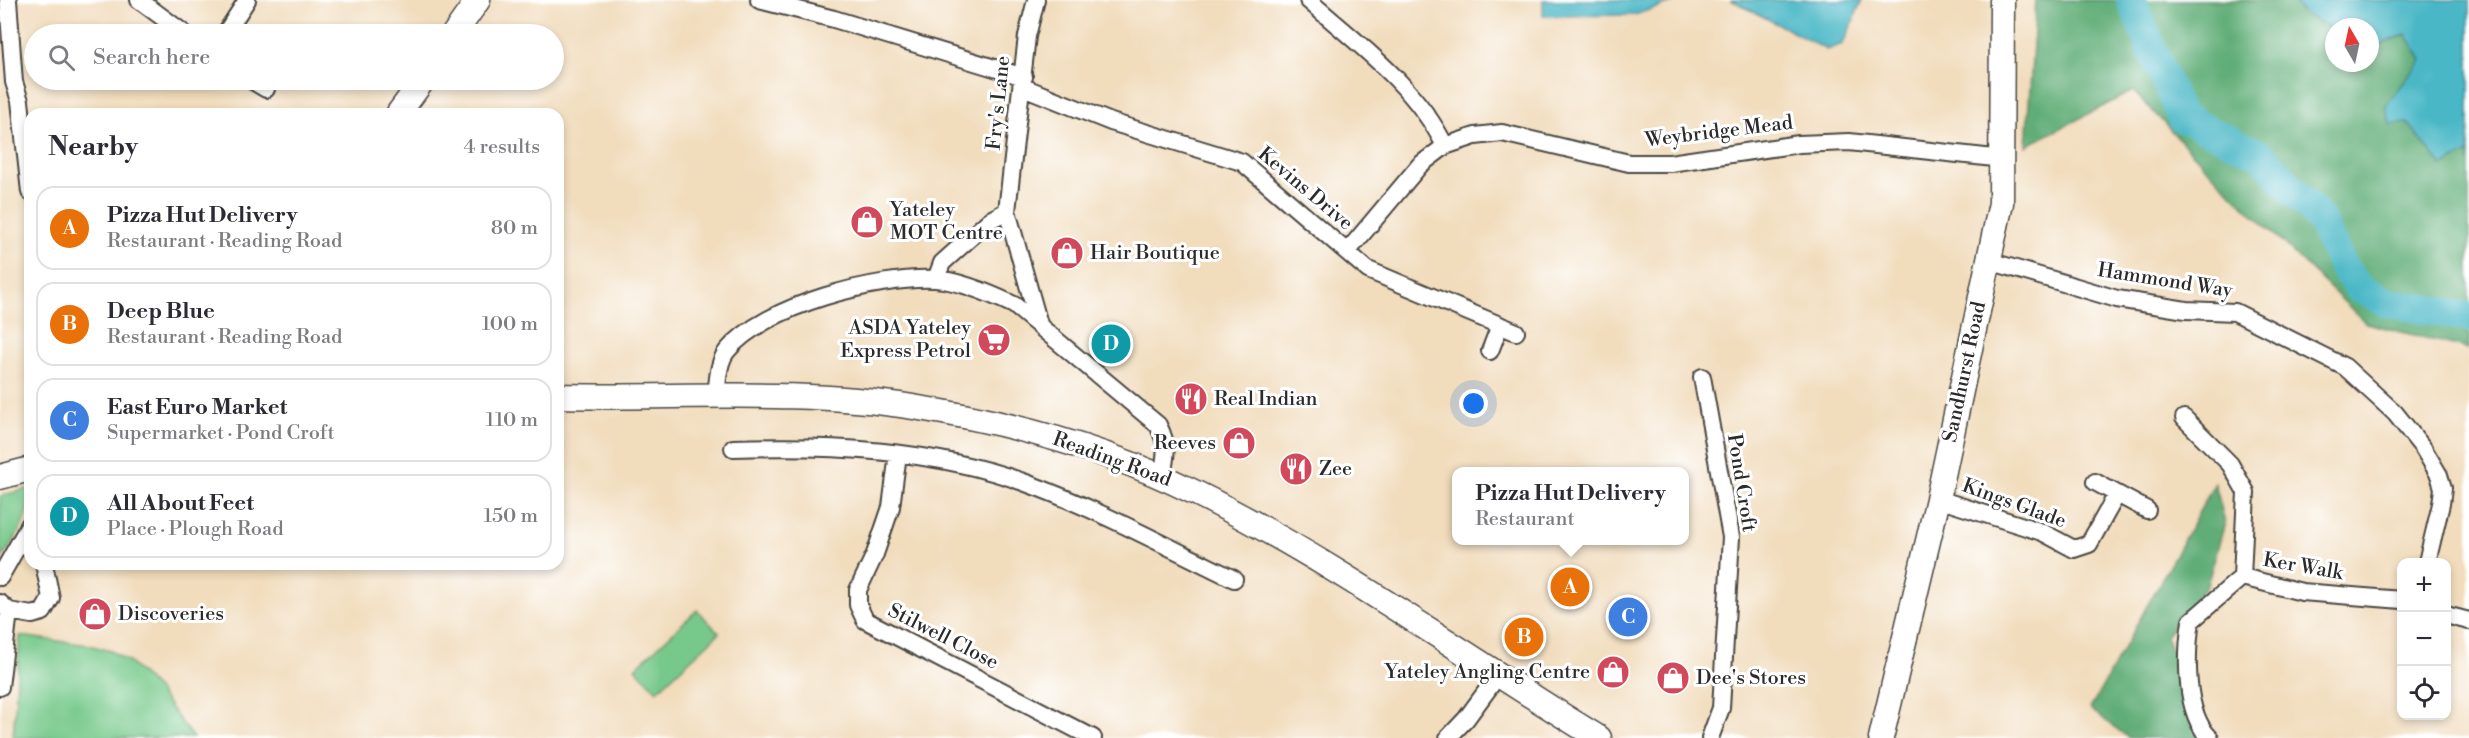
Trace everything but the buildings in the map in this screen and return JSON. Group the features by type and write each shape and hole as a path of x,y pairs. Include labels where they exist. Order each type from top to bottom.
{"main road":[{"path":"461,24 478,0"},
{"name":"Sandhurst Road","path":"1881,738 1938,499 2001,202 2002,0"},
{"path":"402,108 416,90"},
{"name":"Reading Road","path":"564,396 831,397 911,406 969,417 1065,442 1161,477 1278,535 1599,738"},
{"path":"0,477 24,471"}],"street":[{"path":"8,0 7,84 20,101 24,137"},
{"path":"139,0 171,24"},
{"path":"232,24 248,0"},
{"name":"Kevins Drive","path":"759,0 834,20 1023,82 1111,122 1242,162 1368,270 1516,332"},
{"name":"Fry's Lane","path":"1036,0 1027,36 1008,212 1040,324"},
{"path":"1308,0 1368,53 1420,104 1445,146"},
{"name":"Weybridge Mead","path":"1347,252 1420,165 1445,146 1474,135 1502,133 1629,163 1670,163 1799,144 1849,142 2003,159"},
{"path":"936,279 942,263 990,220 1008,212"},
{"name":"Hammond Way","path":"1989,261 2117,299 2186,310 2235,312 2345,367 2395,413 2423,448 2439,475 2443,488 2428,558"},
{"path":"716,395 720,368 726,352 768,320 823,295 880,284 936,279 989,294 1014,305 1040,324 1158,425 1166,440 1167,449 1161,477"},
{"path":"1490,351 1500,325"},
{"name":"Pond Croft","path":"1702,377 1731,537 1721,708 1710,738"},
{"path":"2184,418 2230,464 2246,492 2242,577"},
{"path":"732,448 795,446 898,454 980,469 1025,483 1070,501 1234,579"},
{"name":"Stilwell Close","path":"898,454 891,507 875,554 858,590 858,605 866,620 1093,738"},
{"path":"2095,482 2147,510"},
{"name":"Kings Glade","path":"1938,499 2042,532 2074,549 2089,544 2116,494"},
{"path":"0,577 24,536"},
{"path":"0,687 4,607 32,615 43,612 51,598 45,570"},
{"name":"Ker Walk","path":"2210,738 2203,732 2195,711 2189,680 2188,645 2191,621 2242,577 2302,592 2397,600"},
{"path":"2451,616 2469,621"},
{"path":"1448,738 1466,719 1498,674"}],"green space":[{"path":"2036,0 2293,0 2303,13 2325,25 2325,72 2379,72 2379,45 2406,34 2422,60 2386,105 2408,123 2442,166 2469,153 2469,349 2366,323 2228,190 2133,91 2026,146"},
{"path":"2215,483 2225,523 2207,585 2166,636 2202,738 2129,738 2090,709"},
{"path":"24,490 22,526 0,560 0,496"},
{"path":"697,610 719,633 657,691 635,668"},
{"path":"20,636 89,645 111,651 128,661 157,689 193,738 13,738"}],"water":[{"path":"1543,0 1682,0 1634,15 1543,16"},
{"path":"1731,0 1862,0 1843,44 1827,50"},
{"path":"2293,0 2469,0 2469,153 2442,166 2408,123 2390,125 2386,105 2422,60 2406,34 2379,45 2379,18 2325,18 2325,25 2303,13"}],"waterway":[{"path":"2131,0 2181,117 2261,155 2320,219 2343,267 2360,289 2389,303 2469,317"}],"place":[{"name":"Yateley MOT Centre","path":"867,222"},
{"name":"Hair Boutique","path":"1067,253"},
{"name":"ASDA Yateley Express Petrol","path":"994,340"},
{"name":"All About Feet","path":"1111,344"},
{"name":"Real Indian","path":"1191,399"},
{"name":"Reeves","path":"1239,443"},
{"name":"Zee","path":"1296,469"},
{"name":"Pizza Hut Delivery","path":"1570,587"},
{"name":"Discoveries","path":"95,614"},
{"name":"East Euro Market","path":"1628,617"},
{"name":"Deep Blue","path":"1524,637"},
{"name":"Yateley Angling Centre","path":"1613,672"},
{"name":"Dee's Stores","path":"1673,678"}]}
